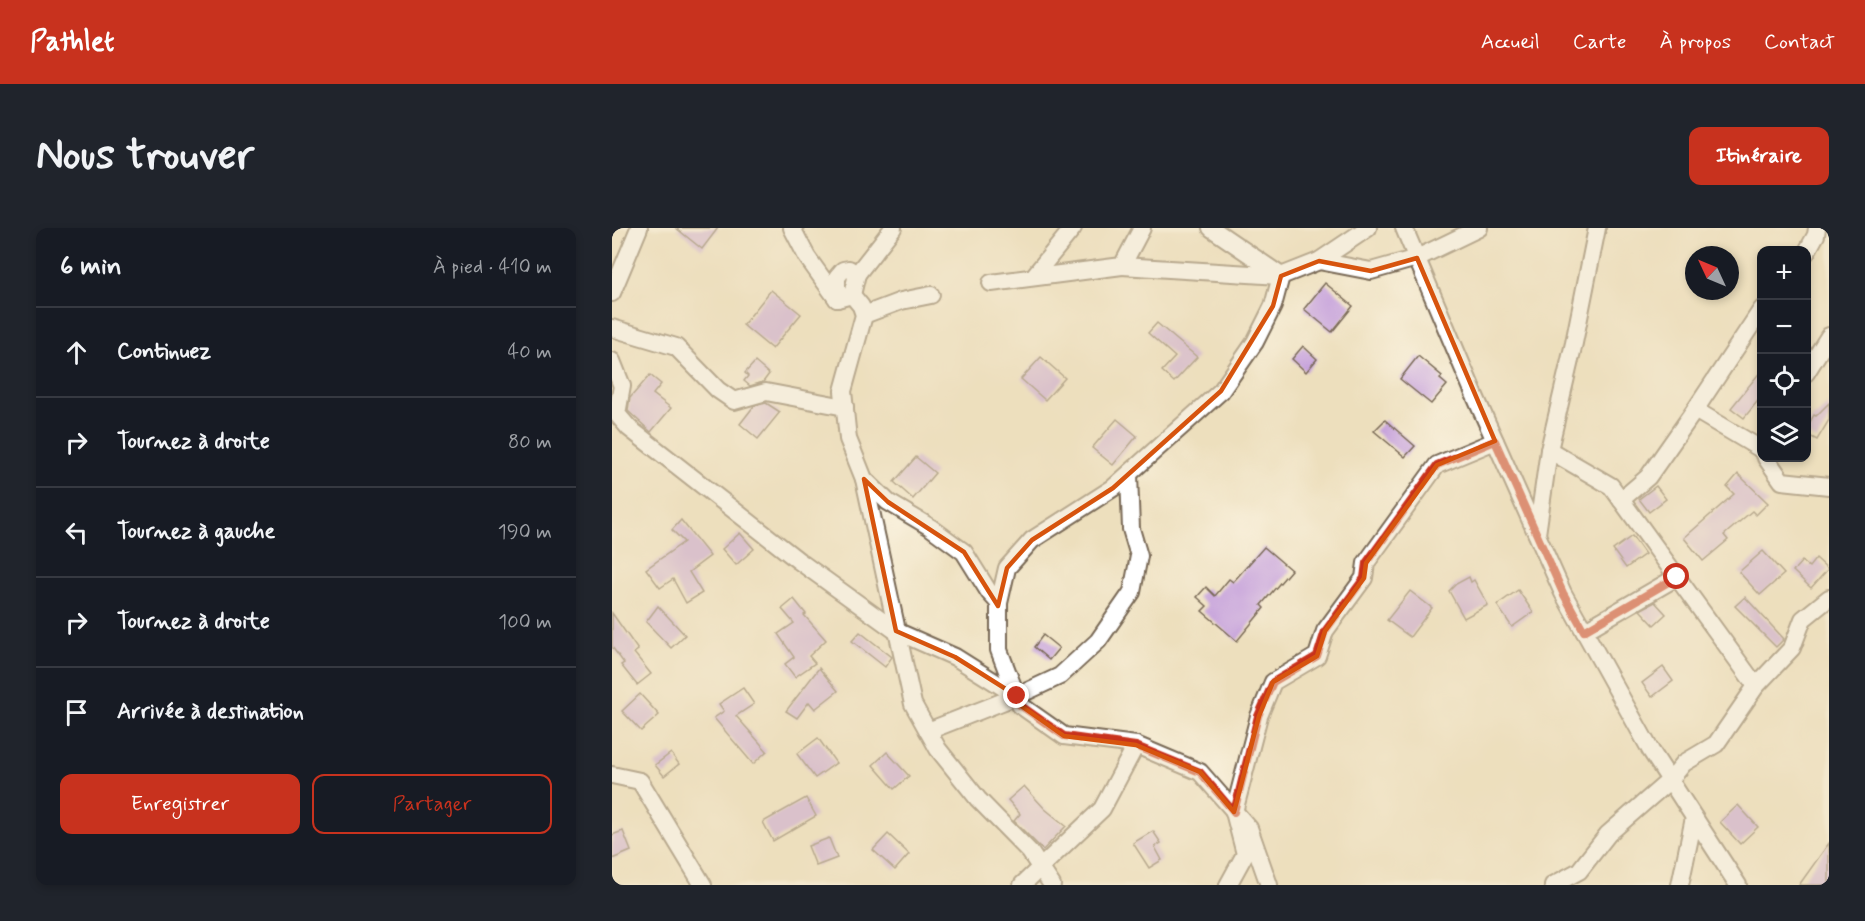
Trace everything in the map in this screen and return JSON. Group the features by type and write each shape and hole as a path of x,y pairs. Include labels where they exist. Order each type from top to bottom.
{"street":[{"path":"792,228 807,257 844,297 861,306 864,315 843,391 848,439 864,479 914,704 938,749 978,799 1030,852 1052,885"},
{"path":"844,297 837,277 843,270 849,269 857,274 893,228"},
{"path":"1034,277 1074,228"},
{"path":"1122,266 1142,228"},
{"path":"1210,228 1281,276"},
{"path":"992,283 1122,266 1281,276 1319,261 1368,228"},
{"path":"1404,228 1563,593 1651,751 1738,885"},
{"path":"1319,261 1371,271 1417,258 1479,228"},
{"path":"1537,535 1549,450 1574,343 1597,228"},
{"path":"1810,246 1817,228"},
{"path":"612,293 640,229"},
{"path":"1269,885 1249,828 1200,772 1136,746 1064,736 1020,705 999,650 999,603 1007,568 1032,540 1113,488 1221,391 1255,342 1273,306 1281,276"},
{"path":"864,315 901,300 932,295"},
{"path":"1621,500 1648,477 1757,315"},
{"path":"612,328 676,347 718,390 734,401 766,392 845,407"},
{"path":"1811,365 1829,336"},
{"path":"612,361 622,386 617,414 628,428 799,561 896,631 954,657 1017,696"},
{"path":"1695,410 1757,448"},
{"path":"1228,885 1245,854 1234,812 1258,716 1273,682 1317,656 1325,631 1364,578 1366,563 1437,465 1495,441"},
{"path":"1549,450 1611,486 1756,686"},
{"path":"1769,462 1782,481 1829,486"},
{"path":"928,732 1060,676 1098,641 1132,592 1139,556 1131,530 1129,474"},
{"path":"864,479 888,502 930,526 964,552 989,592 999,603"},
{"path":"1584,631 1677,577"},
{"path":"1553,885 1579,871 1608,834 1670,780 1684,763 1716,744 1756,686 1792,648 1803,619 1829,598"},
{"path":"1022,885 1102,809 1136,746"},
{"path":"612,775 640,781 703,885"},
{"path":"1680,885 1694,818"}],"highlighted area":[{"path":"1417,258 1495,441 1437,465 1366,563 1364,578 1325,631 1317,656 1273,682 1259,716 1234,812 1200,772 1136,745 1064,736 1020,705 1017,696 955,657 896,631 864,479 888,502 964,552 998,606 1007,568 1032,540 1113,488 1221,391 1273,306 1281,276 1319,261 1371,271"}],"building":[{"path":"676,228 718,228 702,249"},
{"path":"1325,283 1353,306 1332,332 1304,309"},
{"path":"771,290 801,314 772,349 743,325"},
{"path":"1157,323 1197,357 1174,382 1162,371 1175,357 1148,333"},
{"path":"1303,346 1317,359 1306,372 1292,359"},
{"path":"1418,356 1442,376 1440,379 1447,385 1431,404 1400,379"},
{"path":"1041,357 1065,378 1045,400 1021,379"},
{"path":"755,362 769,374 763,382 750,386 744,381 748,376 745,373"},
{"path":"650,375 661,384 653,394 671,408 651,432 628,411 630,398"},
{"path":"1757,376 1757,402 1744,418 1731,408"},
{"path":"766,403 780,412 758,439 740,424 754,406"},
{"path":"1829,403 1829,420 1817,440 1811,437 1811,420 1814,415 1816,416"},
{"path":"1117,419 1137,436 1113,465 1092,448"},
{"path":"1385,420 1415,446 1405,457 1374,431"},
{"path":"916,457 935,473 913,499 894,482"},
{"path":"1738,474 1768,503 1756,515 1752,511 1724,535 1728,540 1703,561 1684,538 1734,494 1727,487"},
{"path":"1656,486 1666,499 1649,512 1639,499"},
{"path":"681,520 710,556 689,572 702,593 686,603 673,579 660,588 646,569 684,542 672,530"},
{"path":"740,533 754,549 736,565 722,549"},
{"path":"1632,536 1645,554 1626,568 1613,550"},
{"path":"1264,547 1291,570 1261,605 1264,608 1237,641 1202,611 1207,606 1197,597 1206,587 1215,596 1229,579 1233,582"},
{"path":"1763,551 1784,574 1760,595 1739,572"},
{"path":"1816,558 1828,569 1811,588 1793,571 1802,561 1809,567"},
{"path":"1469,577 1471,582 1474,580 1488,605 1464,618 1449,591"},
{"path":"1518,590 1533,612 1512,627 1497,605"},
{"path":"1410,591 1432,608 1410,637 1387,620"},
{"path":"1745,597 1784,639 1776,647 1735,606"},
{"path":"794,599 806,614 804,615 826,640 809,656 815,663 795,677 785,664 794,657 778,634 794,623 782,609"},
{"path":"1655,602 1666,614 1654,625 1640,610"},
{"path":"658,606 685,635 671,648 646,622"},
{"path":"612,613 638,650 634,653 651,674 637,685 621,665 624,663 612,647"},
{"path":"860,632 892,657 885,667 852,641"},
{"path":"1043,635 1059,648 1049,660 1034,647"},
{"path":"1663,667 1673,681 1652,697 1642,683"},
{"path":"819,668 838,691 815,709 809,702 797,718 786,711"},
{"path":"743,688 754,704 736,716 767,751 753,764 714,718 724,711 719,704"},
{"path":"640,694 659,715 641,731 622,711"},
{"path":"818,738 836,763 815,778 797,754"},
{"path":"887,752 909,776 894,789 873,765"},
{"path":"671,753 679,764 664,776 655,765"},
{"path":"1024,786 1045,809 1066,826 1043,850 1014,821 1020,814 1008,800"},
{"path":"806,798 816,816 773,841 763,822"},
{"path":"1738,805 1758,827 1740,844 1720,822"},
{"path":"623,831 631,851 612,859 612,835"},
{"path":"1153,831 1161,843 1155,847 1162,860 1149,868 1133,843"},
{"path":"888,834 909,854 895,870 873,850"},
{"path":"829,838 837,858 816,866 808,846"},
{"path":"1829,843 1829,885 1799,885"}],"route":[{"path":"1017,696 1020,705 1064,736 1136,746 1200,772 1234,812 1258,716 1273,682 1317,656 1325,631 1364,578 1366,563 1437,465 1495,441 1563,593 1584,631 1677,577"}]}
